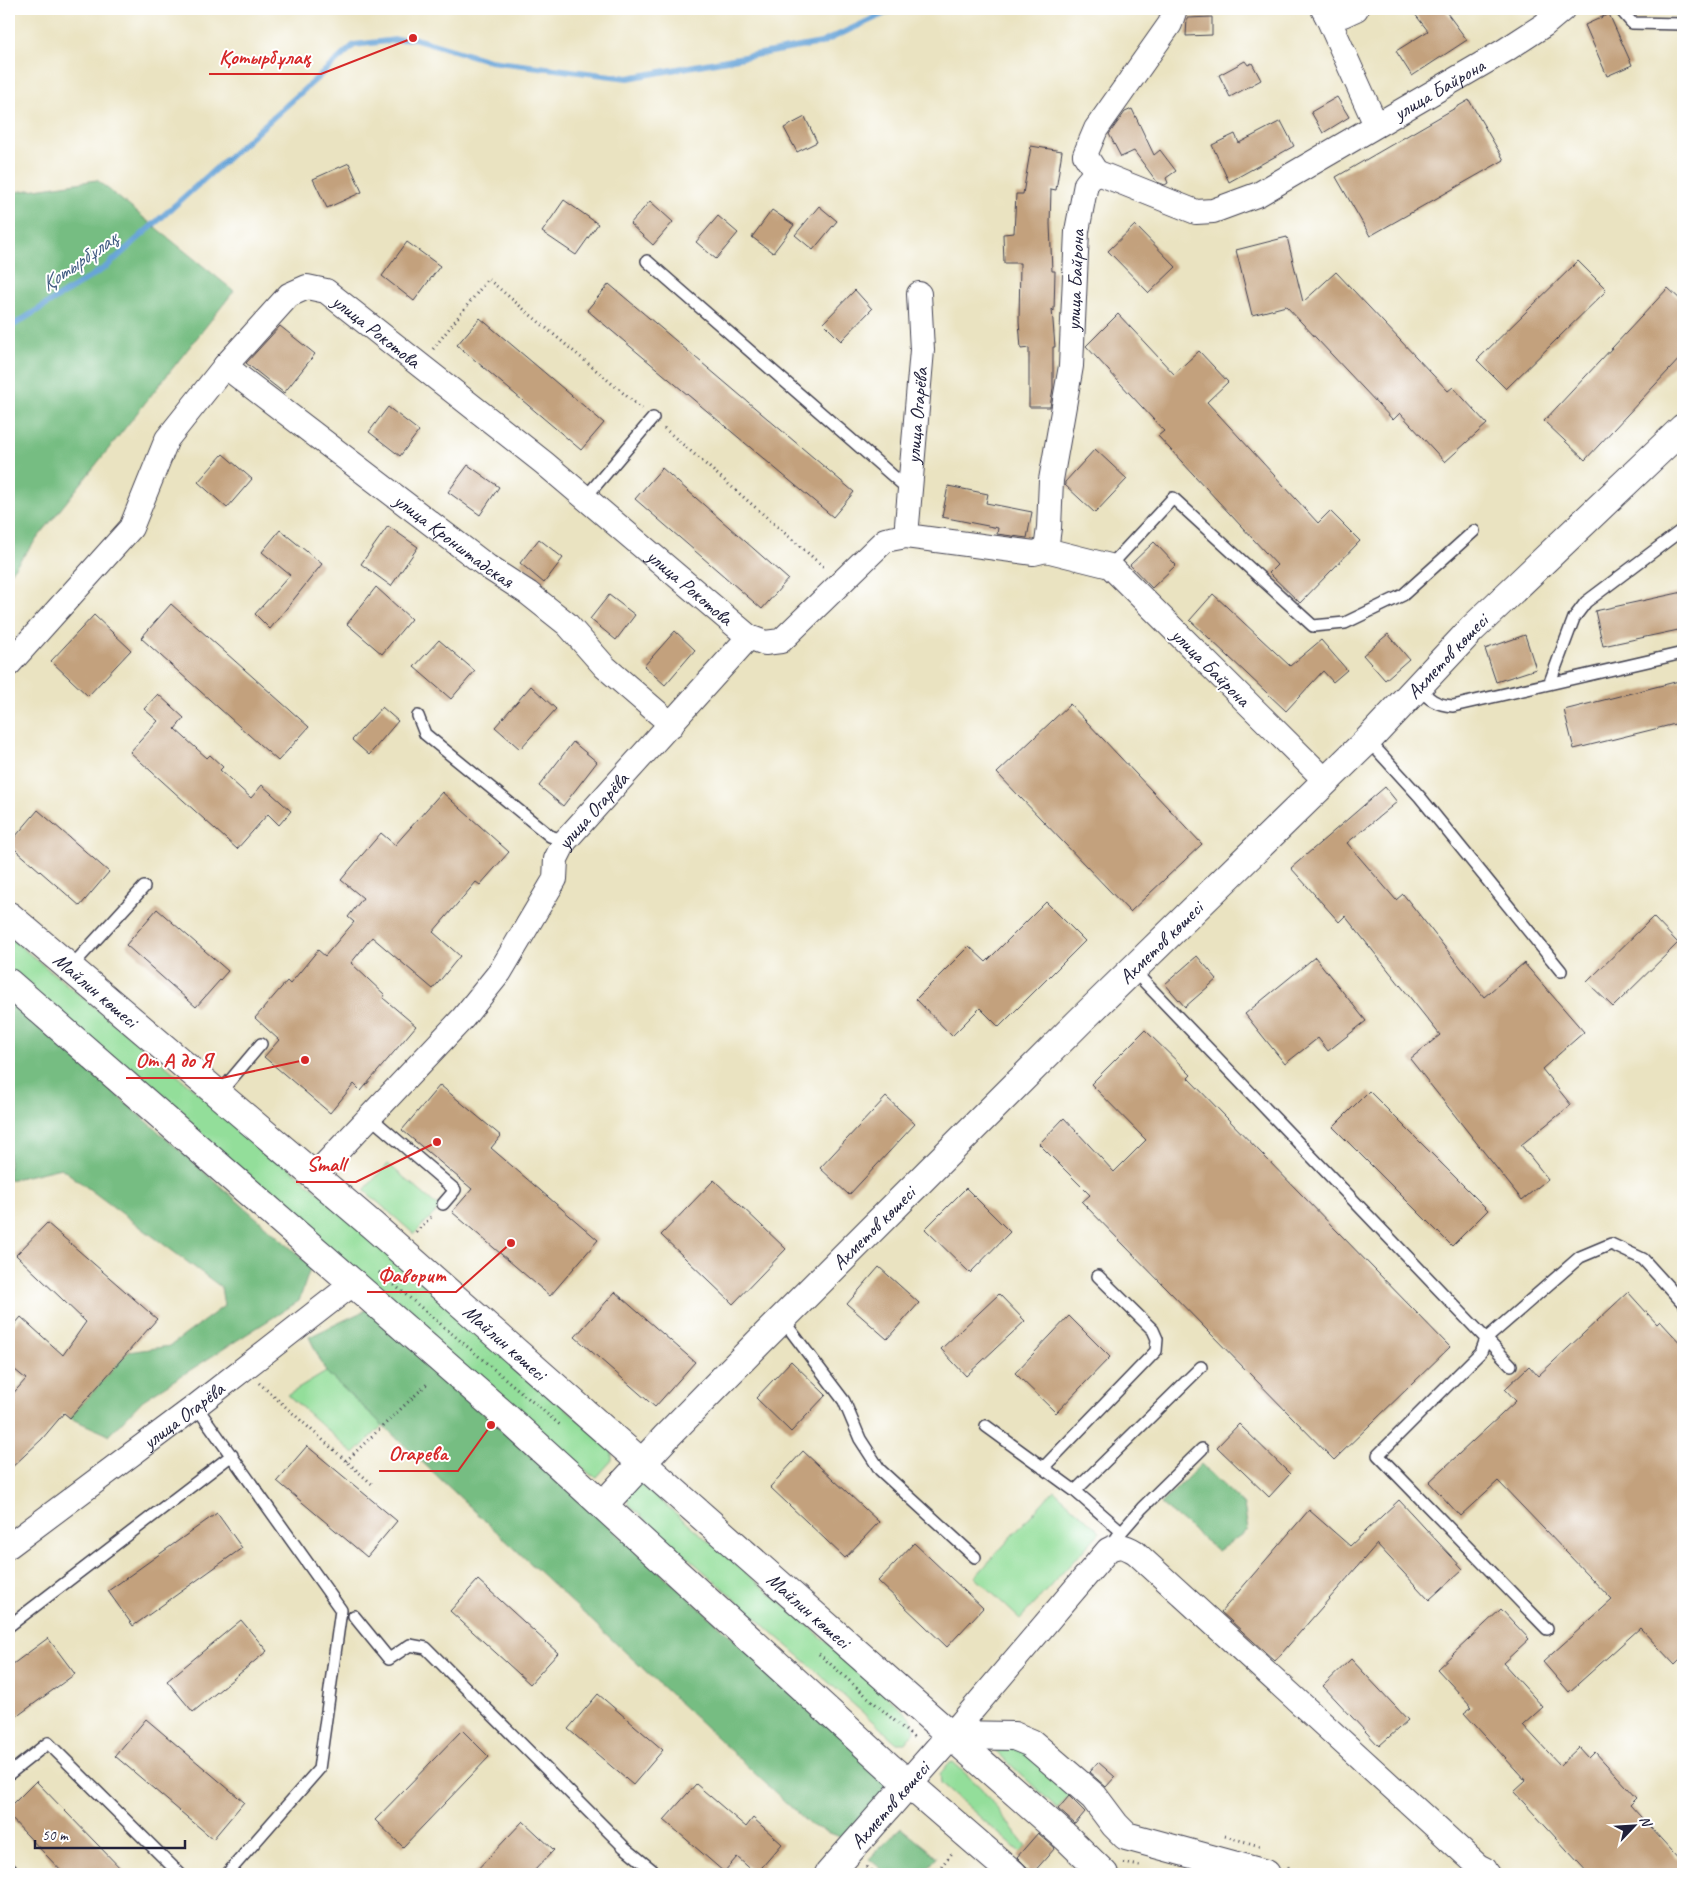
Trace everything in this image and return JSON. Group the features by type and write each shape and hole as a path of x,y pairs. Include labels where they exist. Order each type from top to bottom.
{"main road":[{"name":"Ахметов көшесі","path":"604,1504 782,1319 1133,970 1327,782 1472,629 1683,428"},
{"name":"Майлин көшесі","path":"9,916 314,1176 643,1462 1067,1838 1104,1874"},
{"path":"9,983 364,1274 604,1504 908,1784 1013,1874"},
{"name":"Ахметов көшесі","path":"829,1874 951,1735"},
{"path":"951,1735 1014,1736 1031,1743 1094,1796 1115,1825 1126,1836 1266,1862"},
{"path":"1067,1838 1074,1851 1081,1874"}],"street":[{"path":"1096,172 1085,155 1096,130 1170,24 1175,9"},
{"path":"1325,12 1344,15 1356,9"},
{"name":"улица Байрона","path":"1046,550 1051,480 1071,366 1077,231 1086,184 1096,172 1196,212 1213,211 1259,194 1504,51 1544,25 1563,9"},
{"path":"1325,12 1376,126"},
{"name":"улица Рокотова","path":"9,664 131,528 167,439 225,366 289,295 307,287 326,291 585,498 749,637"},
{"name":"улица Огарёва","path":"906,536 922,350 919,294"},
{"name":"улица Кронштадская","path":"225,366 567,624 605,667 672,725"},
{"path":"749,637 765,643 781,641 885,540 906,536 1034,554 1046,550 1110,566"},
{"name":"улица Байрона","path":"1110,566 1327,782"},
{"name":"улица Огарёва","path":"314,1176 463,1018 500,972 554,878 556,859 565,841 672,725 749,637"},
{"name":"улица Огарёва","path":"9,1546 244,1370 364,1274"},
{"path":"951,1735 1114,1540 1135,1552 1483,1873"}],"lane":[{"path":"1620,9 1632,23 1683,24"},
{"path":"647,261 910,490"},
{"path":"585,498 653,418"},
{"path":"1110,566 1173,498 1313,626 1346,623 1403,595 1474,531"},
{"path":"1550,682 1574,618 1586,602 1683,530"},
{"path":"1418,688 1430,700 1441,705 1453,706 1550,682 1683,653"},
{"path":"418,716 425,734 550,836 565,841"},
{"path":"1368,740 1420,797 1561,971"},
{"path":"70,968 144,887"},
{"path":"1133,970 1511,1365"},
{"path":"218,1095 261,1044"},
{"path":"370,1117 455,1190 444,1204"},
{"path":"1547,1629 1378,1455 1481,1352 1486,1339 1580,1257 1612,1244 1643,1260 1683,1302"},
{"path":"1044,1468 1156,1351 1157,1339 1153,1330 1098,1276"},
{"path":"782,1319 844,1401 860,1439 880,1470 976,1557"},
{"path":"1075,1491 1201,1367"},
{"path":"196,1406 341,1610 319,1770 227,1874"},
{"path":"986,1426 1075,1491 1114,1540 1142,1508 1202,1449"},
{"path":"9,1626 232,1455"},
{"path":"354,1616 389,1659 410,1645 426,1648 624,1847 656,1874"},
{"path":"9,1774 48,1743 180,1874"},
{"path":"9,1868 15,1874"}],"path":[{"path":"420,366 488,279 653,418 841,581"},
{"path":"414,1234 444,1204"},
{"path":"364,1274 567,1431"},
{"path":"244,1370 373,1485"},
{"path":"346,1461 427,1384"},
{"path":"1216,1834 1248,1841 1266,1862"},
{"path":"946,1846 958,1858"},
{"path":"935,1874 953,1852"}],"green space":[{"path":"97,180 234,291 9,574 9,193"},
{"path":"9,937 354,1221 612,1449 612,1460 597,1477 591,1475 9,978"},
{"path":"9,1000 311,1266 299,1301 143,1400 109,1435 70,1418 128,1352 170,1346 224,1306 221,1287 61,1168 9,1180"},
{"path":"388,1164 440,1208 414,1234 364,1190"},
{"path":"368,1309 895,1784 845,1839 810,1825 326,1372 309,1337"},
{"path":"326,1372 383,1425 354,1454 288,1395"},
{"path":"1201,1464 1244,1505 1248,1530 1218,1551 1161,1504"},
{"path":"641,1484 810,1627 911,1718 915,1731 905,1743 897,1743 630,1506 625,1494 630,1486"},
{"path":"1054,1490 1100,1532 1020,1619 975,1577"},
{"path":"983,1739 1028,1749 1075,1789 1058,1809"},
{"path":"953,1762 981,1788 1026,1846 1021,1853 941,1783 940,1774 948,1764"},
{"path":"901,1828 937,1857 923,1874 888,1874 869,1859"}],"building":[{"path":"1411,9 1444,9 1467,40 1412,76 1396,51 1428,31"},
{"path":"1609,14 1632,65 1607,76 1585,25"},
{"path":"1212,17 1212,35 1186,36 1187,18"},
{"path":"1245,61 1248,65 1252,63 1261,80 1230,97 1219,75"},
{"path":"1337,97 1349,117 1323,133 1311,112"},
{"path":"1469,100 1504,160 1370,236 1336,177"},
{"path":"1132,109 1154,155 1160,150 1176,171 1166,178 1168,183 1165,185 1157,182 1134,151 1121,157 1109,134 1125,112"},
{"path":"805,117 817,142 797,152 784,128"},
{"path":"1281,121 1294,146 1229,182 1212,145 1235,134 1239,143"},
{"path":"1031,146 1062,151 1056,190 1051,189 1052,271 1055,271 1054,311 1052,309 1055,347 1053,347 1053,388 1050,407 1029,407 1029,348 1021,349 1019,321 1020,263 1004,263 1003,234 1014,233 1016,194 1023,194"},
{"path":"349,163 362,192 327,208 313,179"},
{"path":"564,200 598,224 576,255 542,232"},
{"path":"650,201 673,222 653,245 630,224"},
{"path":"819,206 837,221 813,250 795,235"},
{"path":"772,210 794,225 773,253 752,237"},
{"path":"718,216 738,233 716,259 696,242"},
{"path":"1135,225 1176,267 1149,293 1108,251"},
{"path":"1287,237 1303,302 1336,272 1448,391 1453,387 1487,424 1445,462 1400,413 1393,420 1286,306 1252,315 1236,250"},
{"path":"407,242 440,266 414,301 382,276"},
{"path":"1578,261 1607,290 1506,389 1477,360"},
{"path":"609,284 854,492 833,517 587,310"},
{"path":"1668,288 1683,302 1683,355 1585,460 1544,421"},
{"path":"855,290 872,309 841,341 823,323"},
{"path":"1118,314 1174,374 1199,351 1228,382 1207,402 1318,523 1330,511 1360,541 1300,603 1269,573 1277,565 1158,436 1164,431 1086,346"},
{"path":"480,318 604,423 581,450 457,345"},
{"path":"280,326 315,354 284,393 246,363"},
{"path":"388,407 419,431 400,456 369,432"},
{"path":"1095,449 1127,479 1095,513 1065,485 1065,482"},
{"path":"223,454 252,479 227,508 198,482"},
{"path":"468,465 499,487 480,515 448,492"},
{"path":"662,468 788,579 762,609 635,499"},
{"path":"948,486 988,494 986,503 1032,512 1027,538 997,534 998,528 942,517"},
{"path":"388,526 418,547 391,586 361,564"},
{"path":"280,530 322,564 270,629 255,614 290,575 262,552"},
{"path":"539,539 563,558 544,583 520,563"},
{"path":"1154,542 1176,565 1152,588 1130,565"},
{"path":"376,587 411,619 382,654 347,624"},
{"path":"1683,592 1683,629 1603,646 1595,611"},
{"path":"1213,594 1290,666 1321,640 1347,670 1333,682 1323,671 1286,711 1190,620"},
{"path":"609,595 635,615 616,640 590,619"},
{"path":"171,604 309,727 278,761 141,638"},
{"path":"94,615 131,650 88,696 51,661"},
{"path":"675,631 695,650 665,685 644,666"},
{"path":"1388,634 1409,659 1385,680 1363,655"},
{"path":"1525,635 1536,669 1496,682 1485,649"},
{"path":"439,640 475,671 451,699 414,667"},
{"path":"1683,680 1683,722 1574,749 1564,710"},
{"path":"531,686 556,709 520,749 495,727"},
{"path":"158,694 184,718 175,729 207,758 210,755 223,767 220,770 251,798 262,785 291,811 279,825 268,814 237,849 130,752 158,721 144,709"},
{"path":"1070,704 1202,844 1130,912 997,773"},
{"path":"382,707 398,721 369,755 352,740"},
{"path":"573,742 597,762 563,806 539,786"},
{"path":"1385,787 1397,802 1347,843 1396,900 1403,894 1484,997 1524,963 1584,1032 1542,1069 1571,1105 1521,1145 1548,1179 1522,1200 1410,1059 1440,1035 1345,916 1339,922 1291,868"},
{"path":"442,792 509,852 480,885 476,882 433,932 460,956 433,989 372,937 351,963 385,995 383,998 416,1026 361,1091 354,1084 330,1113 264,1057 279,1040 255,1018 287,981 290,984 318,950 325,956 354,922 348,917 363,898 341,880 381,833 395,845"},
{"path":"38,810 109,872 80,906 9,844"},
{"path":"1046,902 1085,941 999,1027 980,1008 952,1036 916,999 969,946 986,962"},
{"path":"157,909 228,971 196,1007 126,945"},
{"path":"1653,917 1678,943 1613,1007 1587,982"},
{"path":"1197,956 1217,979 1185,1007 1165,984"},
{"path":"1315,957 1366,1021 1328,1051 1318,1038 1285,1064 1245,1014"},
{"path":"1145,1030 1191,1075 1188,1078 1450,1347 1334,1460 1082,1202 1090,1195 1039,1144 1064,1118 1114,1172 1146,1140 1091,1084"},
{"path":"440,1085 501,1136 491,1148 598,1240 550,1296 452,1212 472,1189 402,1130"},
{"path":"1369,1091 1488,1210 1452,1246 1333,1127"},
{"path":"886,1097 915,1124 849,1195 820,1168"},
{"path":"714,1180 786,1249 733,1304 661,1235"},
{"path":"966,1188 1010,1232 970,1273 925,1229"},
{"path":"47,1223 157,1319 70,1418 64,1413 42,1439 9,1470 9,1398 26,1379 9,1365 9,1331 21,1317 63,1355 86,1322 16,1255"},
{"path":"879,1267 919,1303 887,1339 847,1304"},
{"path":"615,1292 695,1362 655,1407 575,1337"},
{"path":"1628,1292 1657,1324 1660,1321 1683,1346 1683,1657 1675,1665 1640,1628 1569,1692 1543,1662 1612,1600 1498,1481 1460,1516 1429,1482 1516,1401 1505,1389 1529,1366 1538,1376"},
{"path":"999,1294 1025,1321 966,1376 941,1349"},
{"path":"1069,1316 1110,1357 1056,1413 1015,1373"},
{"path":"791,1361 826,1395 791,1432 756,1398"},
{"path":"1239,1424 1290,1474 1269,1497 1217,1447"},
{"path":"307,1446 397,1521 367,1557 277,1481"},
{"path":"803,1451 879,1522 845,1558 770,1487"},
{"path":"1399,1500 1463,1569 1429,1600 1377,1544 1275,1661 1221,1612 1309,1510 1350,1546"},
{"path":"217,1513 242,1548 133,1626 108,1591"},
{"path":"914,1543 983,1608 947,1647 878,1581"},
{"path":"478,1580 558,1653 530,1684 450,1611"},
{"path":"1501,1609 1529,1639 1503,1663 1543,1707 1523,1725 1560,1765 1579,1747 1589,1758 1595,1752 1637,1798 1630,1805 1683,1863 1683,1874 1589,1874 1514,1792 1526,1781 1464,1713 1472,1707 1437,1669"},
{"path":"241,1620 267,1651 193,1712 167,1681"},
{"path":"48,1638 75,1674 9,1722 9,1667"},
{"path":"1351,1659 1408,1720 1379,1746 1323,1686"},
{"path":"598,1694 663,1750 633,1785 568,1729"},
{"path":"146,1719 244,1802 213,1839 115,1756"},
{"path":"462,1730 489,1757 403,1847 375,1820"},
{"path":"1098,1762 1115,1777 1106,1787 1089,1772"},
{"path":"36,1781 126,1874 64,1874 9,1816 9,1808"},
{"path":"696,1784 746,1827 753,1818 782,1844 756,1874 737,1857 724,1872 664,1820"},
{"path":"1069,1796 1085,1812 1075,1824 1058,1809"},
{"path":"523,1821 554,1850 531,1874 473,1874"},
{"path":"1038,1833 1055,1848 1032,1874 1028,1874 1028,1868 1017,1857"}],"waterway":[{"name":"Қотырбұлақ","path":"9,328 106,267 354,45 413,38 490,61 628,78 821,43 894,9"}],"place":[{"name":"Қотырбұлақ","path":"413,38"},
{"name":"От А до Я","path":"305,1060"},
{"name":"Small","path":"437,1142"},
{"name":"Фаворит","path":"511,1243"},
{"name":"Огарева","path":"491,1425"}]}
